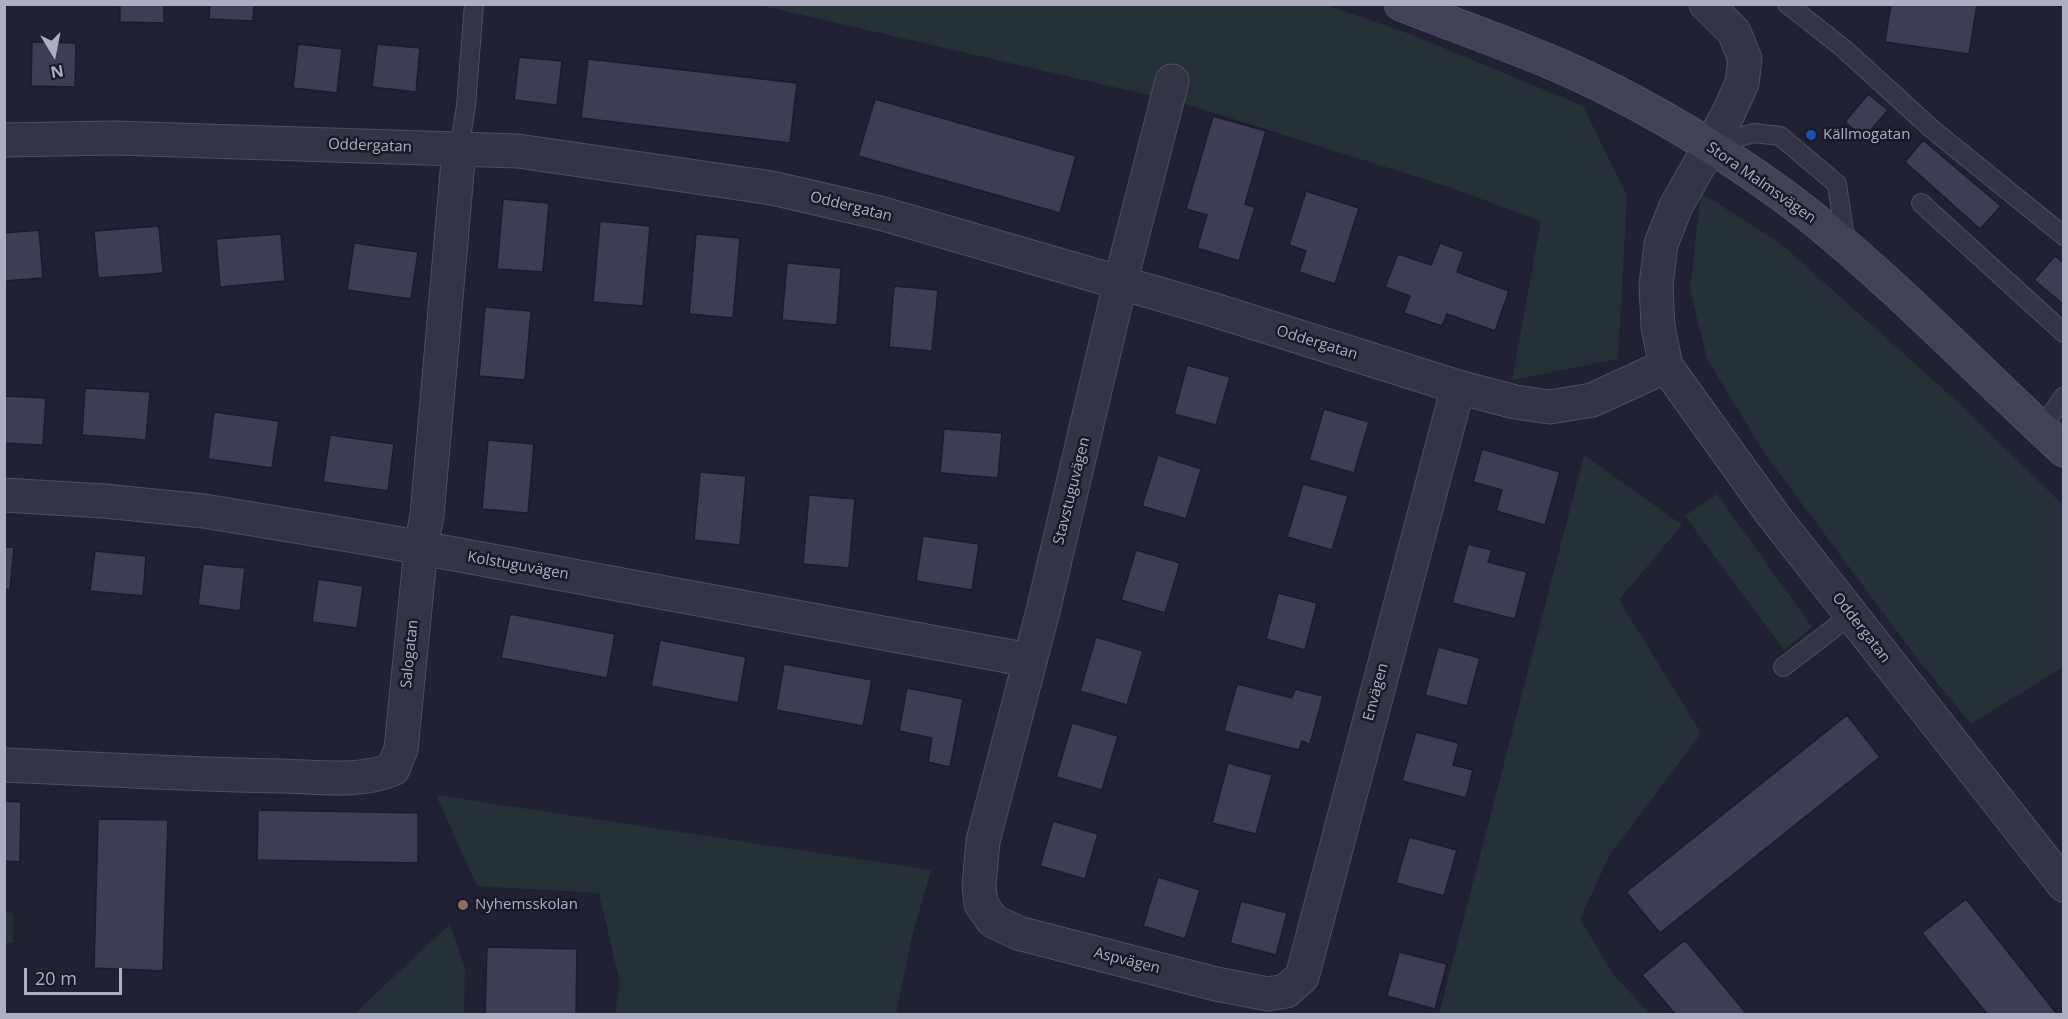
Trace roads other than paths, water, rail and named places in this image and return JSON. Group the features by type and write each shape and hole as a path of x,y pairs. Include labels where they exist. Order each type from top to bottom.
{"street":[{"name":"Stora Malmsvägen","path":"1401,4 1554,63 1618,95 1708,146 1809,216 2052,439"},
{"path":"1706,4 1734,32 1745,59 1742,83 1728,114 1708,146"},
{"name":"Stavstuguvägen","path":"981,901 979,885 983,841 1046,600 1120,284 1172,81"},
{"name":"Oddergatan","path":"4,140 114,138 518,151 772,188 880,213 1211,309 1458,387 1515,402 1550,407 1592,400 1666,366"},
{"name":"Oddergatan","path":"1708,146 1676,206 1661,244 1656,285 1658,327 1666,366 1769,510 2064,885"},
{"name":"Salogatan","path":"4,765 235,775 354,777 374,777 393,768 401,749 421,548 427,515 459,150"},
{"name":"Envägen","path":"1286,991 1302,977 1458,387"},
{"name":"Kolstuguvägen","path":"4,495 104,501 204,511 421,548 1029,660"},
{"name":"Aspvägen","path":"981,901 993,921 1018,933 1216,984 1268,994 1286,991"}],"lane":[{"path":"459,150 466,106 474,4"},
{"path":"1787,4 1843,48 1933,129 2064,236"},
{"path":"1708,146 1754,132 1780,136 1838,184 1846,248"},
{"path":"1921,203 2064,333"},
{"path":"2052,439 2064,396"},
{"path":"1783,667 1851,615"}],"place":[{"name":"Källmogatan","path":"1811,135"},
{"name":"Nyhemsskolan","path":"463,905"}]}
